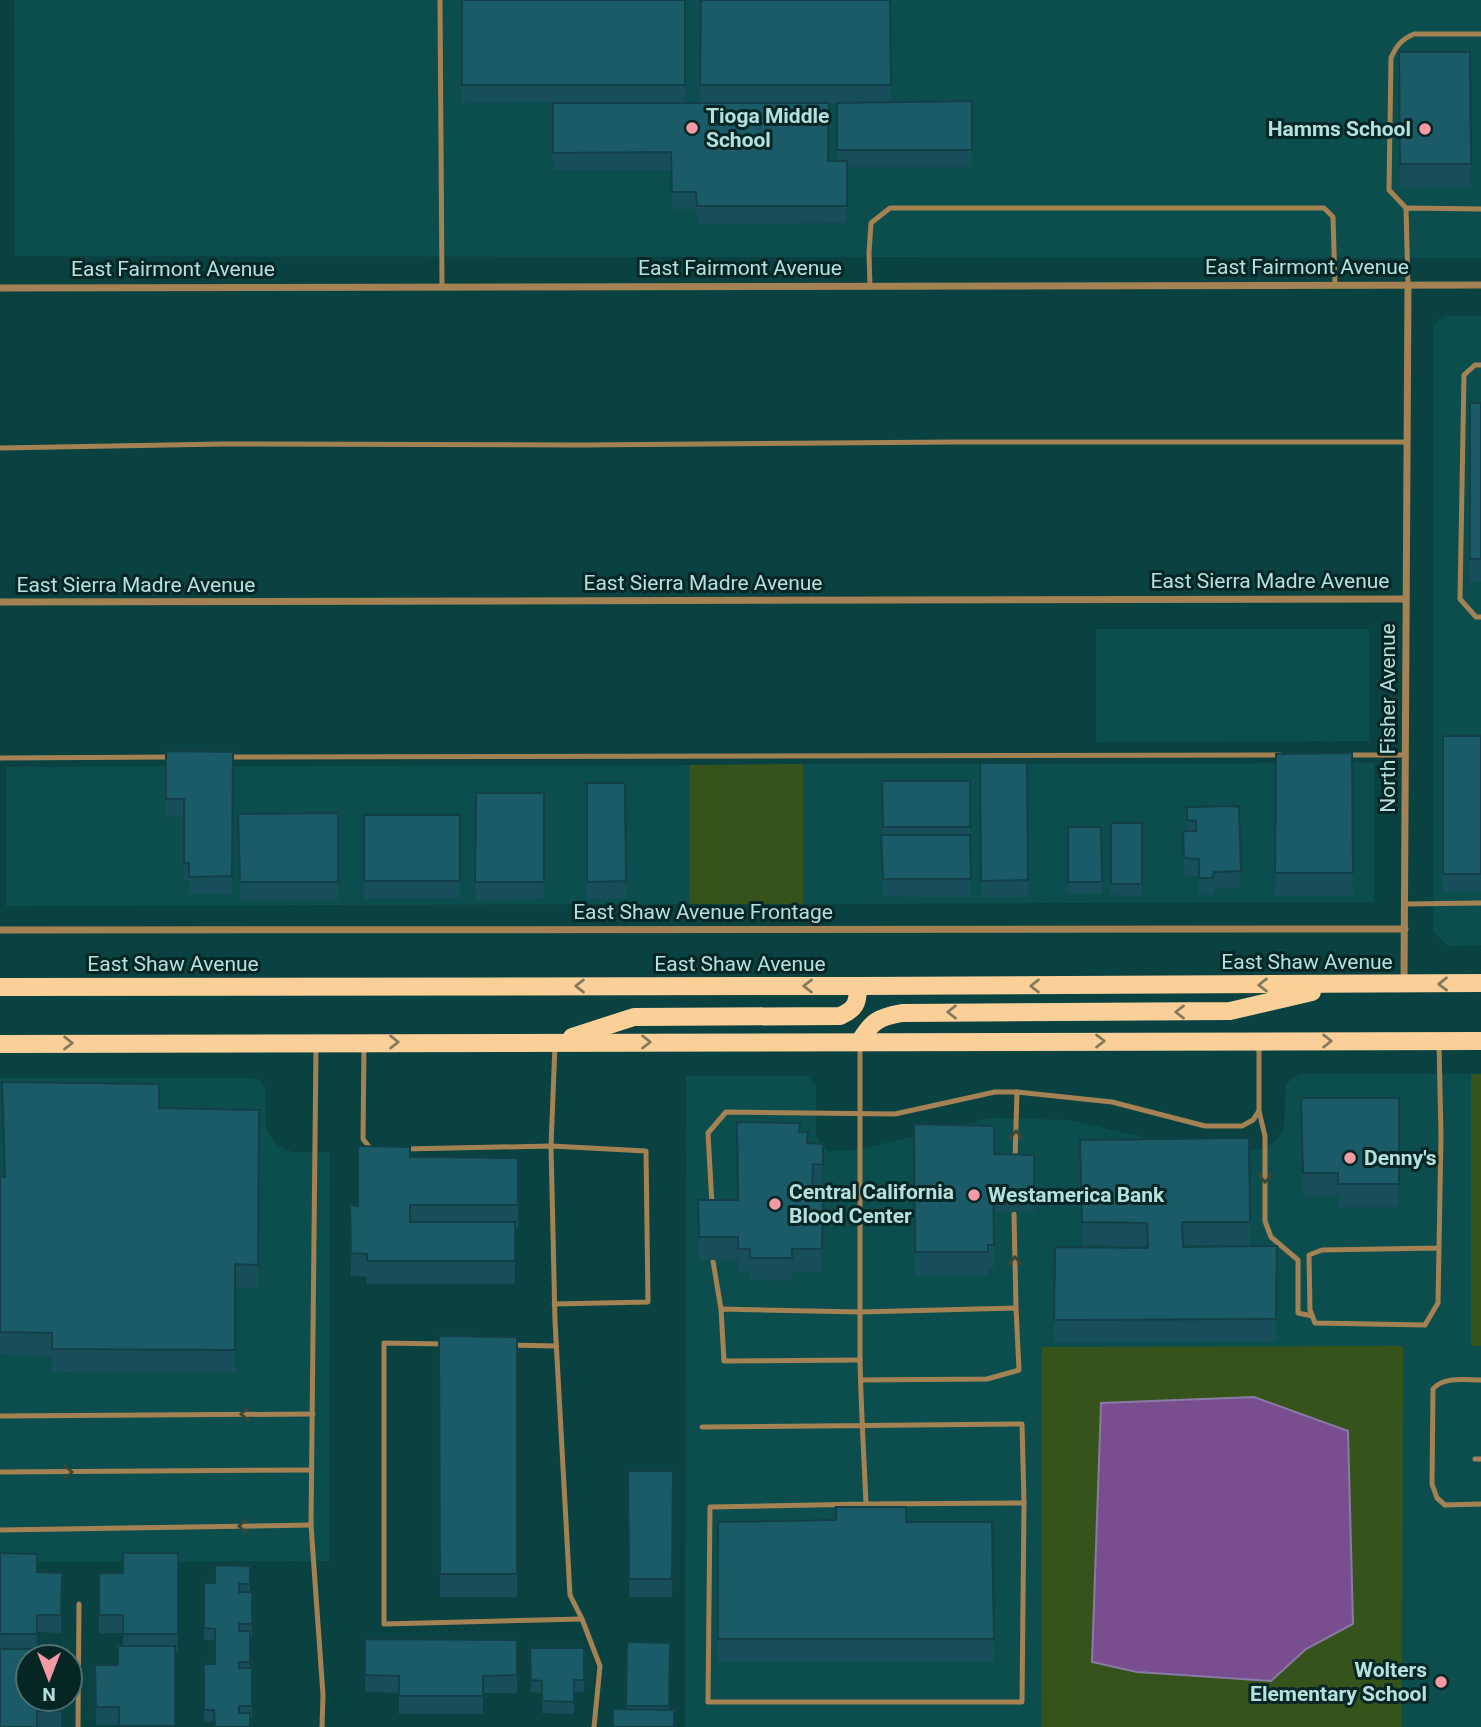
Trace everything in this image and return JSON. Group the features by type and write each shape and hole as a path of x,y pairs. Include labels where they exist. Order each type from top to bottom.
{"main road":[{"name":"East Shaw Avenue","path":"0,987 1481,983"},
{"path":"860,1041 877,1020 902,1013 1230,1012 1343,984"},
{"path":"555,1042 634,1017 840,1016 851,1011 858,999 858,986"},
{"path":"0,1044 1481,1041"}],"street":[{"name":"North Fisher Avenue","path":"1405,984 1408,285"},
{"name":"East Fairmont Avenue","path":"0,288 1481,285"},
{"name":"East Sierra Madre Avenue","path":"0,603 1405,598"},
{"name":"East Shaw Avenue Frontage","path":"0,930 1405,929"}],"lane":[{"path":"440,0 442,286"},
{"path":"1408,285 1406,208 1389,190 1391,58 1405,38 1414,34 1481,34"},
{"path":"870,285 871,223 890,208 1324,208 1333,218 1335,285"},
{"path":"1406,208 1481,209"},
{"path":"1481,365 1475,365 1464,374 1460,599 1476,617 1481,617"},
{"path":"0,448 223,444 1407,442"},
{"path":"221,757 1280,755"},
{"path":"1336,755 1406,755"},
{"path":"0,758 179,757"},
{"path":"1405,904 1481,902"},
{"path":"1259,1040 1259,1111 1265,1136 1265,1221 1271,1237 1298,1260 1298,1313 1312,1316"},
{"path":"860,1041 860,1380 866,1504"},
{"path":"1439,1041 1441,1136 1439,1248 1438,1303 1425,1325 1315,1323 1310,1310 1309,1255 1322,1250 1439,1248"},
{"path":"316,1042 311,1525 323,1695 322,1727"},
{"path":"364,1042 363,1139 371,1149 385,1149"},
{"path":"555,1042 551,1146 554,1304 570,1595 600,1666 594,1727"},
{"path":"712,1209 708,1133 726,1112 895,1114 995,1093 1017,1092 1112,1102 1205,1126 1242,1126 1253,1120 1259,1111"},
{"path":"1015,1165 1017,1092"},
{"path":"399,1149 551,1146 646,1151 648,1302 554,1304"},
{"path":"860,1380 987,1379 1019,1370 1014,1214"},
{"path":"713,1261 721,1309 724,1361 860,1360"},
{"path":"721,1309 860,1312 1016,1308"},
{"path":"450,1344 384,1343 384,1624 582,1619"},
{"path":"503,1345 556,1346"},
{"path":"1481,1380 1453,1380 1437,1384 1433,1389 1433,1484 1437,1498 1445,1504 1481,1504"},
{"path":"0,1416 313,1414"},
{"path":"702,1427 1022,1424 1024,1503 1022,1702 708,1702 710,1507 1024,1503"},
{"path":"0,1472 312,1471"},
{"path":"0,1530 311,1525"},
{"path":"78,1727 79,1604"}],"shaded area":[{"name":"Tioga Middle School","path":"14,0 1481,0 1481,258 15,256"},
{"path":"1443,316 1481,316 1481,945 1448,946 1433,931 1433,326"},
{"path":"1096,629 1369,629 1369,741 1096,742"},
{"path":"1374,763 1374,902 803,904 803,764"},
{"path":"690,765 689,904 6,906 6,767"},
{"path":"1301,1074 1471,1074 1471,1345 1481,1346 1481,1727 1402,1727 1402,1346 1043,1348 1041,1727 685,1727 686,1076 807,1076 816,1085 816,1136 827,1151 857,1150 994,1118 1070,1120 1198,1150 1257,1150 1268,1146 1282,1132 1286,1085"},
{"path":"0,1078 259,1080 265,1088 266,1127 276,1144 293,1152 330,1152 329,1561 0,1562"},
{"path":"1254,1397 1348,1431 1353,1624 1306,1649 1271,1681 1137,1672 1092,1662 1101,1403"}],"green space":[{"path":"803,764 803,904 689,904 690,765"},
{"path":"1471,1074 1481,1074 1481,1346 1471,1346"},
{"path":"1403,1346 1402,1727 1041,1727 1042,1347"}],"building":[{"path":"462,0 685,0 685,85 462,85"},
{"path":"701,0 890,0 891,85 700,85"},
{"path":"1399,52 1470,52 1471,164 1400,164"},
{"path":"972,101 972,150 837,150 837,103"},
{"path":"553,103 829,103 828,161 847,161 847,206 697,206 696,192 672,192 671,152 553,153"},
{"path":"1470,403 1481,403 1481,559 1470,559"},
{"path":"1443,736 1481,736 1481,874 1443,874"},
{"path":"166,751 233,752 232,876 189,877 189,863 184,863 184,799 166,799"},
{"path":"1352,753 1353,873 1275,873 1276,754"},
{"path":"980,763 1027,763 1028,880 981,881"},
{"path":"882,781 970,781 970,827 883,827"},
{"path":"587,783 625,783 626,881 587,882"},
{"path":"476,793 544,793 544,882 475,882"},
{"path":"1239,806 1241,871 1214,872 1213,878 1199,878 1199,859 1184,858 1183,831 1196,831 1196,821 1187,820 1187,807"},
{"path":"338,813 338,882 240,882 238,814"},
{"path":"364,815 460,815 460,881 364,881"},
{"path":"1111,823 1142,823 1142,884 1111,884"},
{"path":"1068,827 1101,827 1102,882 1068,882"},
{"path":"881,835 970,835 971,879 883,879"},
{"path":"2,1082 159,1084 159,1108 259,1110 258,1265 235,1264 235,1350 52,1349 52,1333 0,1332 0,1176 5,1177"},
{"name":"Denny's","path":"1301,1098 1399,1098 1399,1184 1338,1184 1338,1173 1303,1173"},
{"name":"Central California Blood Center","path":"737,1122 800,1123 799,1132 808,1132 807,1143 823,1144 823,1165 813,1164 812,1196 823,1196 822,1249 792,1249 792,1258 750,1258 750,1249 738,1249 738,1237 699,1237 698,1200 738,1200"},
{"name":"Westamerica Bank","path":"914,1124 994,1126 994,1154 1034,1155 1034,1189 993,1189 994,1245 988,1245 988,1252 915,1252"},
{"path":"1249,1138 1250,1222 1182,1222 1183,1247 1277,1246 1276,1319 1054,1320 1055,1247 1148,1248 1147,1223 1082,1222 1080,1140"},
{"path":"358,1146 410,1147 410,1157 518,1158 518,1205 410,1205 410,1222 515,1222 515,1261 367,1261 367,1254 351,1253 350,1205 358,1206"},
{"path":"439,1336 517,1337 517,1574 440,1574"},
{"path":"628,1471 673,1471 672,1579 629,1579"},
{"path":"836,1507 906,1507 906,1522 992,1522 994,1639 718,1639 718,1522 836,1520"},
{"path":"0,1553 37,1554 37,1572 62,1573 61,1615 37,1615 37,1634 0,1634"},
{"path":"123,1553 178,1553 178,1634 123,1634 123,1615 99,1615 99,1573 123,1573"},
{"path":"215,1565 250,1566 250,1584 239,1584 239,1592 252,1592 252,1624 239,1624 239,1631 250,1631 250,1662 239,1662 239,1668 252,1668 252,1706 239,1706 239,1713 250,1713 250,1727 215,1727 214,1710 204,1710 204,1664 215,1664 215,1629 204,1628 204,1583 215,1583"},
{"path":"365,1639 517,1640 517,1675 483,1676 483,1696 399,1696 399,1676 365,1675"},
{"path":"627,1642 670,1643 669,1706 626,1706"},
{"path":"118,1646 175,1646 175,1726 119,1726 119,1707 96,1707 95,1665 118,1665"},
{"path":"530,1648 584,1648 584,1680 574,1680 574,1702 542,1701 542,1681 531,1680"},
{"path":"0,1649 14,1649 14,1713 37,1713 37,1727 0,1727"},
{"path":"613,1709 674,1710 674,1727 613,1727"}],"place":[{"name":"Tioga Middle School","path":"692,128"},
{"name":"Hamms School","path":"1425,129"},
{"name":"Denny's","path":"1350,1158"},
{"name":"Westamerica Bank","path":"974,1195"},
{"name":"Central California Blood Center","path":"775,1204"},
{"name":"Wolters Elementary School","path":"1441,1682"}]}
